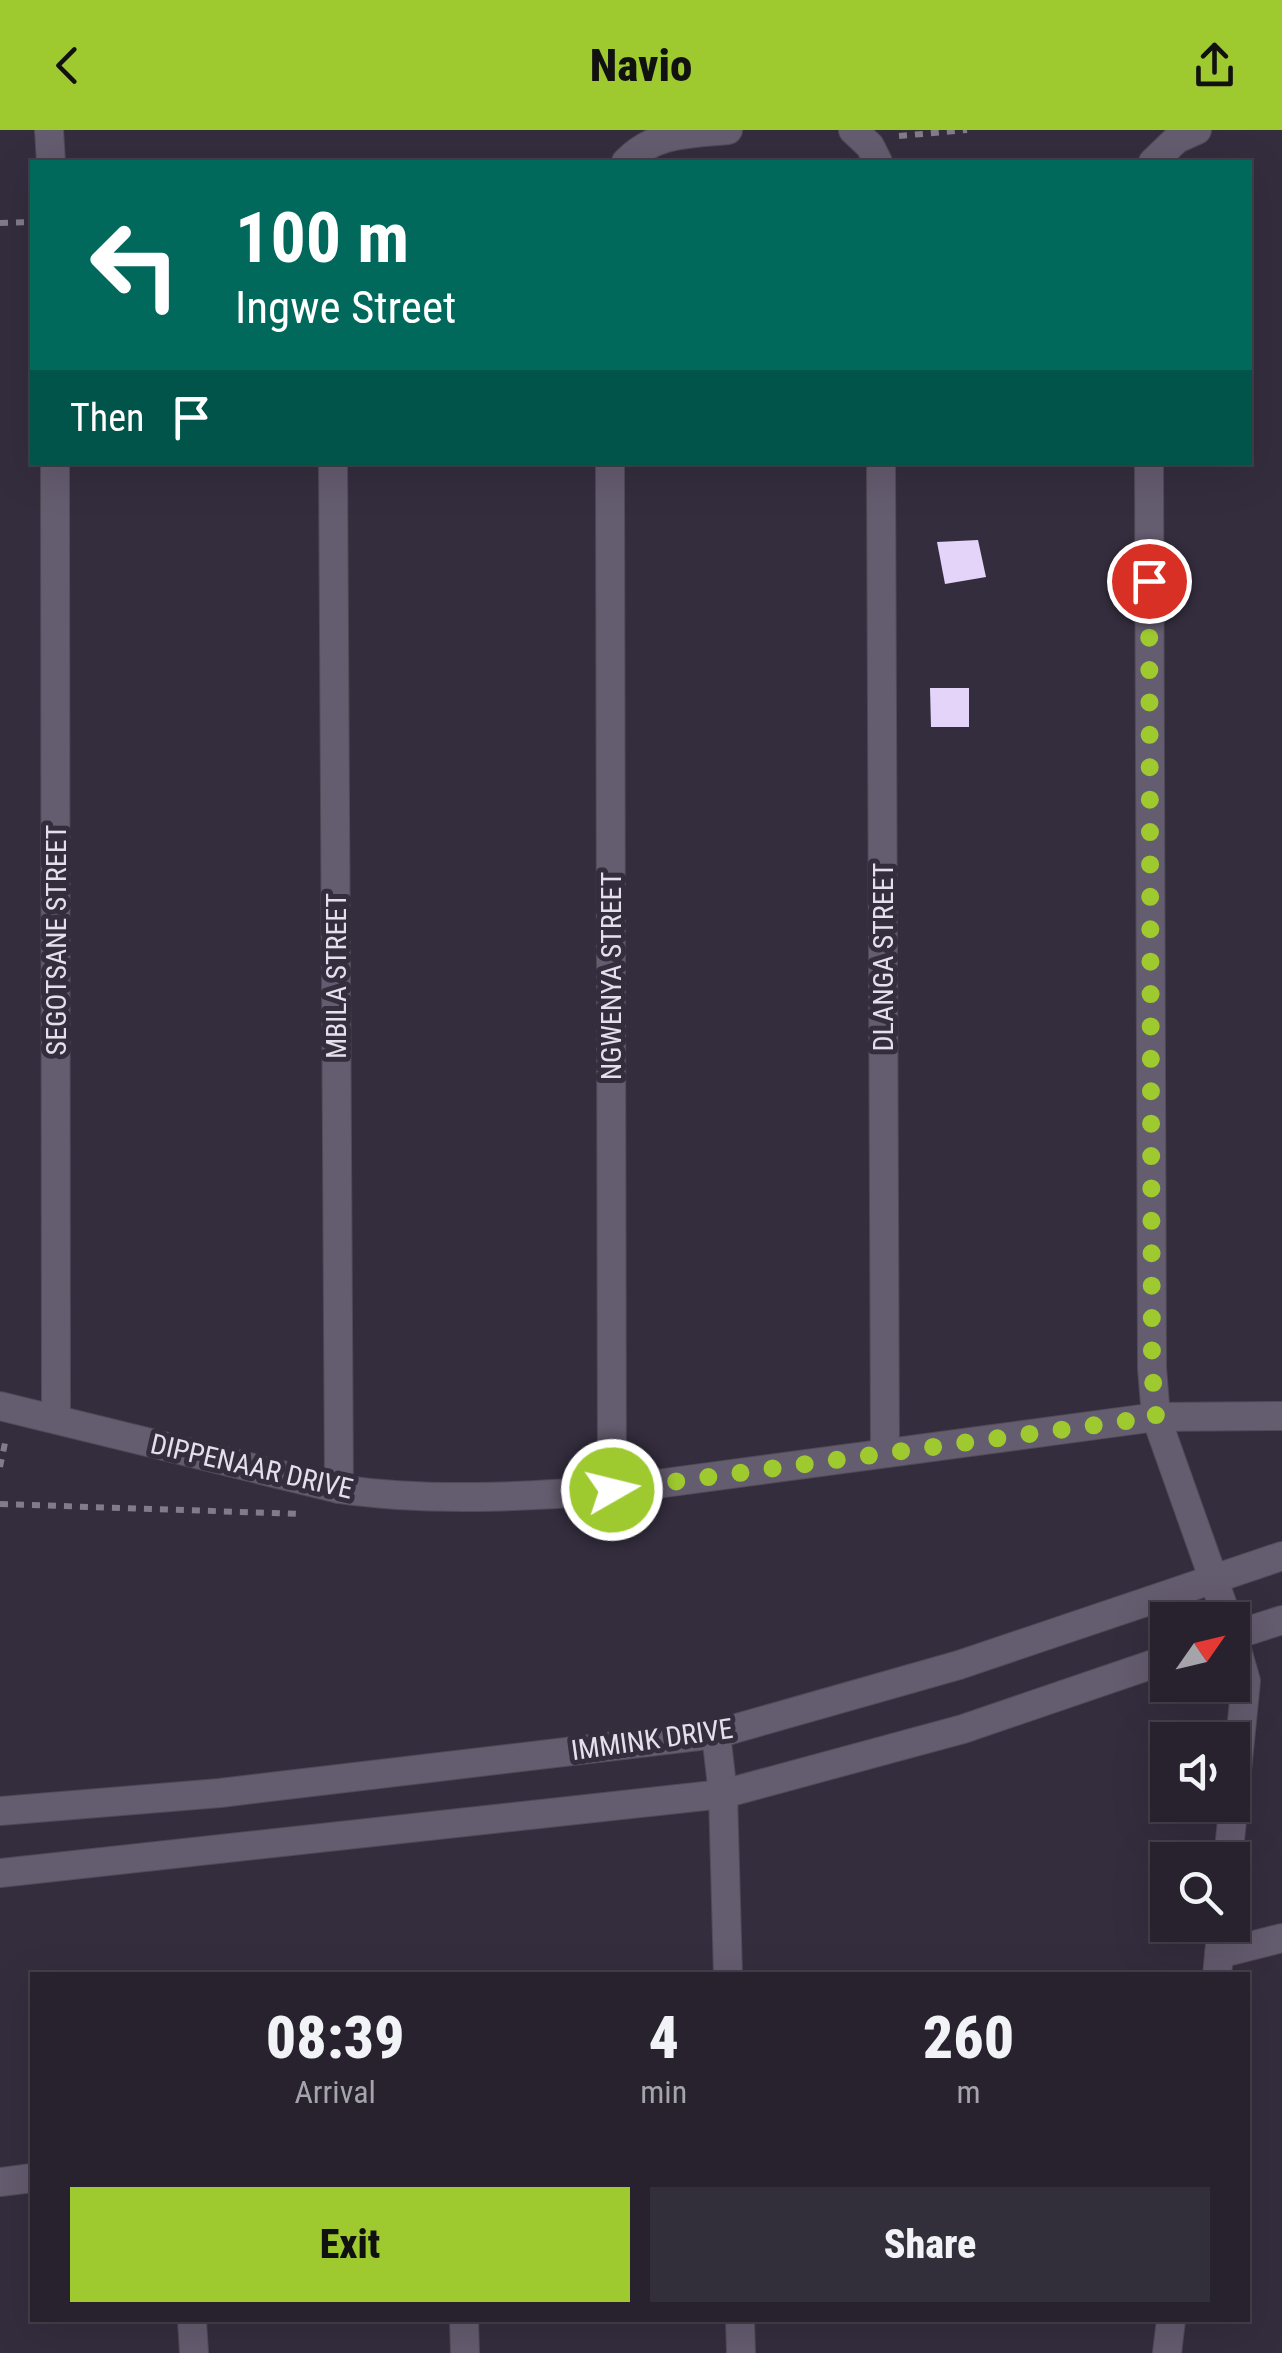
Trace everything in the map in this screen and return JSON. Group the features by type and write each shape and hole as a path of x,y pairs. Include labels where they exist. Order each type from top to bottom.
{"street":[{"path":"50,130 51,160"},
{"path":"628,160 644,145 664,136 728,130"},
{"path":"1155,160 1177,139 1197,130"},
{"name":"SEGOTSANE STREET","path":"56,465 56,1418"},
{"name":"MBILA STREET","path":"334,465 340,1490"},
{"name":"NGWENYA STREET","path":"610,465 612,1490"},
{"name":"DLANGA STREET","path":"881,465 885,1452"},
{"path":"1148,465 1152,1368 1156,1417 1221,1602"},
{"name":"DIPPENAAR DRIVE","path":"0,1406 340,1490 534,1495 612,1490 1156,1417 1282,1416"},
{"name":"IMMINK DRIVE","path":"0,1811 220,1793 716,1734 959,1665 1282,1556"},
{"path":"1250,1627 1282,1620"},
{"path":"0,1873 724,1794 963,1728 1150,1664"},
{"path":"1230,1842 1244,1702"},
{"path":"716,1734 724,1794 728,1972"},
{"path":"1218,1965 1282,1938"},
{"path":"0,2182 30,2178"},
{"path":"192,2322 194,2353"},
{"path":"464,2322 465,2353"},
{"path":"740,2322 742,2353"},
{"path":"1167,2353 1171,2322"}],"path":[{"path":"865,144 968,130"},
{"path":"0,223 30,222"},
{"path":"0,1504 338,1516 340,1490"}],"building":[{"path":"978,540 986,577 945,584 937,542"},
{"path":"930,688 969,688 969,727 931,727"}],"route":[{"path":"612,1490 1156,1417 1152,1368 1149,581"}]}
